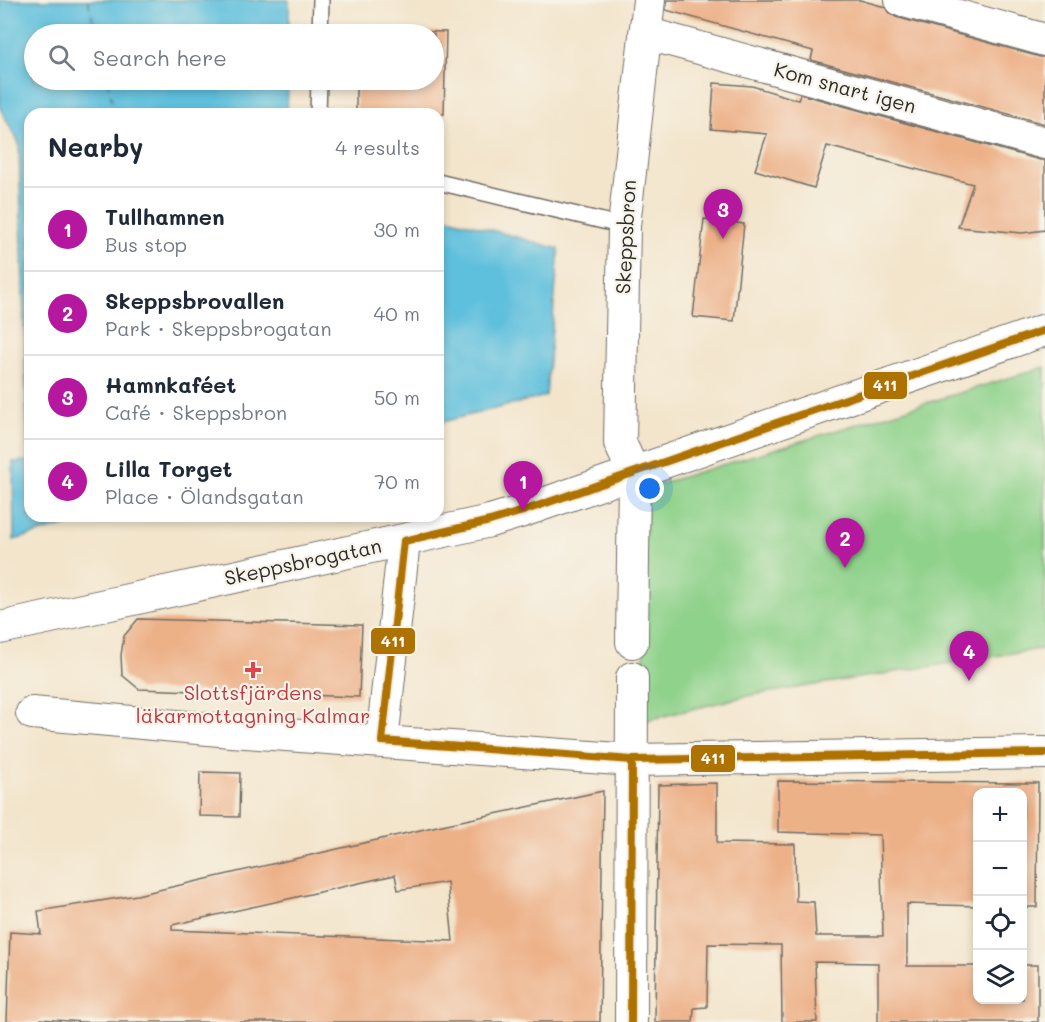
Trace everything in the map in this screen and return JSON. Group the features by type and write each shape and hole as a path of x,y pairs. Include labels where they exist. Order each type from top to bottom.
{"street":[{"name":"Skeppsbron","path":"634,472 620,442 624,226 648,0"},
{"path":"901,0 1045,40"},
{"name":"Kom snart igen","path":"645,33 1045,143"},
{"name":"Skeppsbrogatan","path":"0,628 490,521 1045,330"},
{"path":"632,642 634,472"},
{"path":"382,741 404,541"},
{"path":"631,1022 632,678"},
{"path":"32,712 231,731 632,760 1045,753"}],"lane":[{"path":"320,24 321,0"},
{"path":"318,108 319,90"},
{"path":"444,183 624,226"}],"green space":[{"path":"1045,367 1045,648 746,696 643,721 646,488"}],"water":[{"path":"0,0 289,0 289,24 24,24 24,90 288,90 287,108 24,108 24,320 19,143 0,108"},
{"path":"444,217 559,249 546,396 444,422"},
{"path":"24,461 24,522 77,522 14,540 13,462"}],"building":[{"path":"667,0 860,0 885,7 896,17 1045,57 1045,124 811,60 813,51 666,10"},
{"path":"444,32 446,32 444,114 444,108 356,108 356,90 444,90"},
{"path":"714,83 752,86 798,100 800,94 1045,160 1045,230 1022,233 958,227 973,184 827,146 814,188 755,170 767,134 711,129"},
{"path":"704,219 744,224 734,321 693,317"},
{"path":"138,619 362,625 359,697 139,689 122,675 121,655 124,636"},
{"path":"200,772 240,773 239,817 199,816"},
{"path":"778,781 1038,783 1037,907 1027,907 1027,788 973,788 973,906 907,904 907,966 973,966 973,1004 1027,1004 1027,965 1038,965 1038,1022 878,1022 878,963 815,962 817,1022 782,1022 781,945 708,944 707,1007 694,1008 693,1022 655,1022 658,785 717,783 717,843 795,844 796,901 814,902 816,936 883,936 880,835 778,832"},
{"path":"603,791 600,1022 83,1022 41,1019 40,1022 7,1022 10,932 41,934 38,911 137,895 442,825","holes":["395,875 398,890 447,882 453,941 172,930 172,925"]}],"ferry route":[{"path":"88,0 94,24"},
{"path":"109,90 114,108"}],"transit line":[{"name":"411","path":"404,541 523,511 1045,330"},
{"name":"411","path":"382,741 404,541"},
{"name":"411","path":"382,741 632,760 1045,753"},
{"name":"411","path":"631,1022 632,760"}],"place":[{"name":"Hamnkaféet","path":"723,239"},
{"name":"Tullhamnen","path":"523,511"},
{"name":"Skeppsbrovallen","path":"845,568"},
{"name":"Slottsfjärdens läkarmottagning Kalmar","path":"253,670"},
{"name":"Lilla Torget","path":"969,681"}]}
